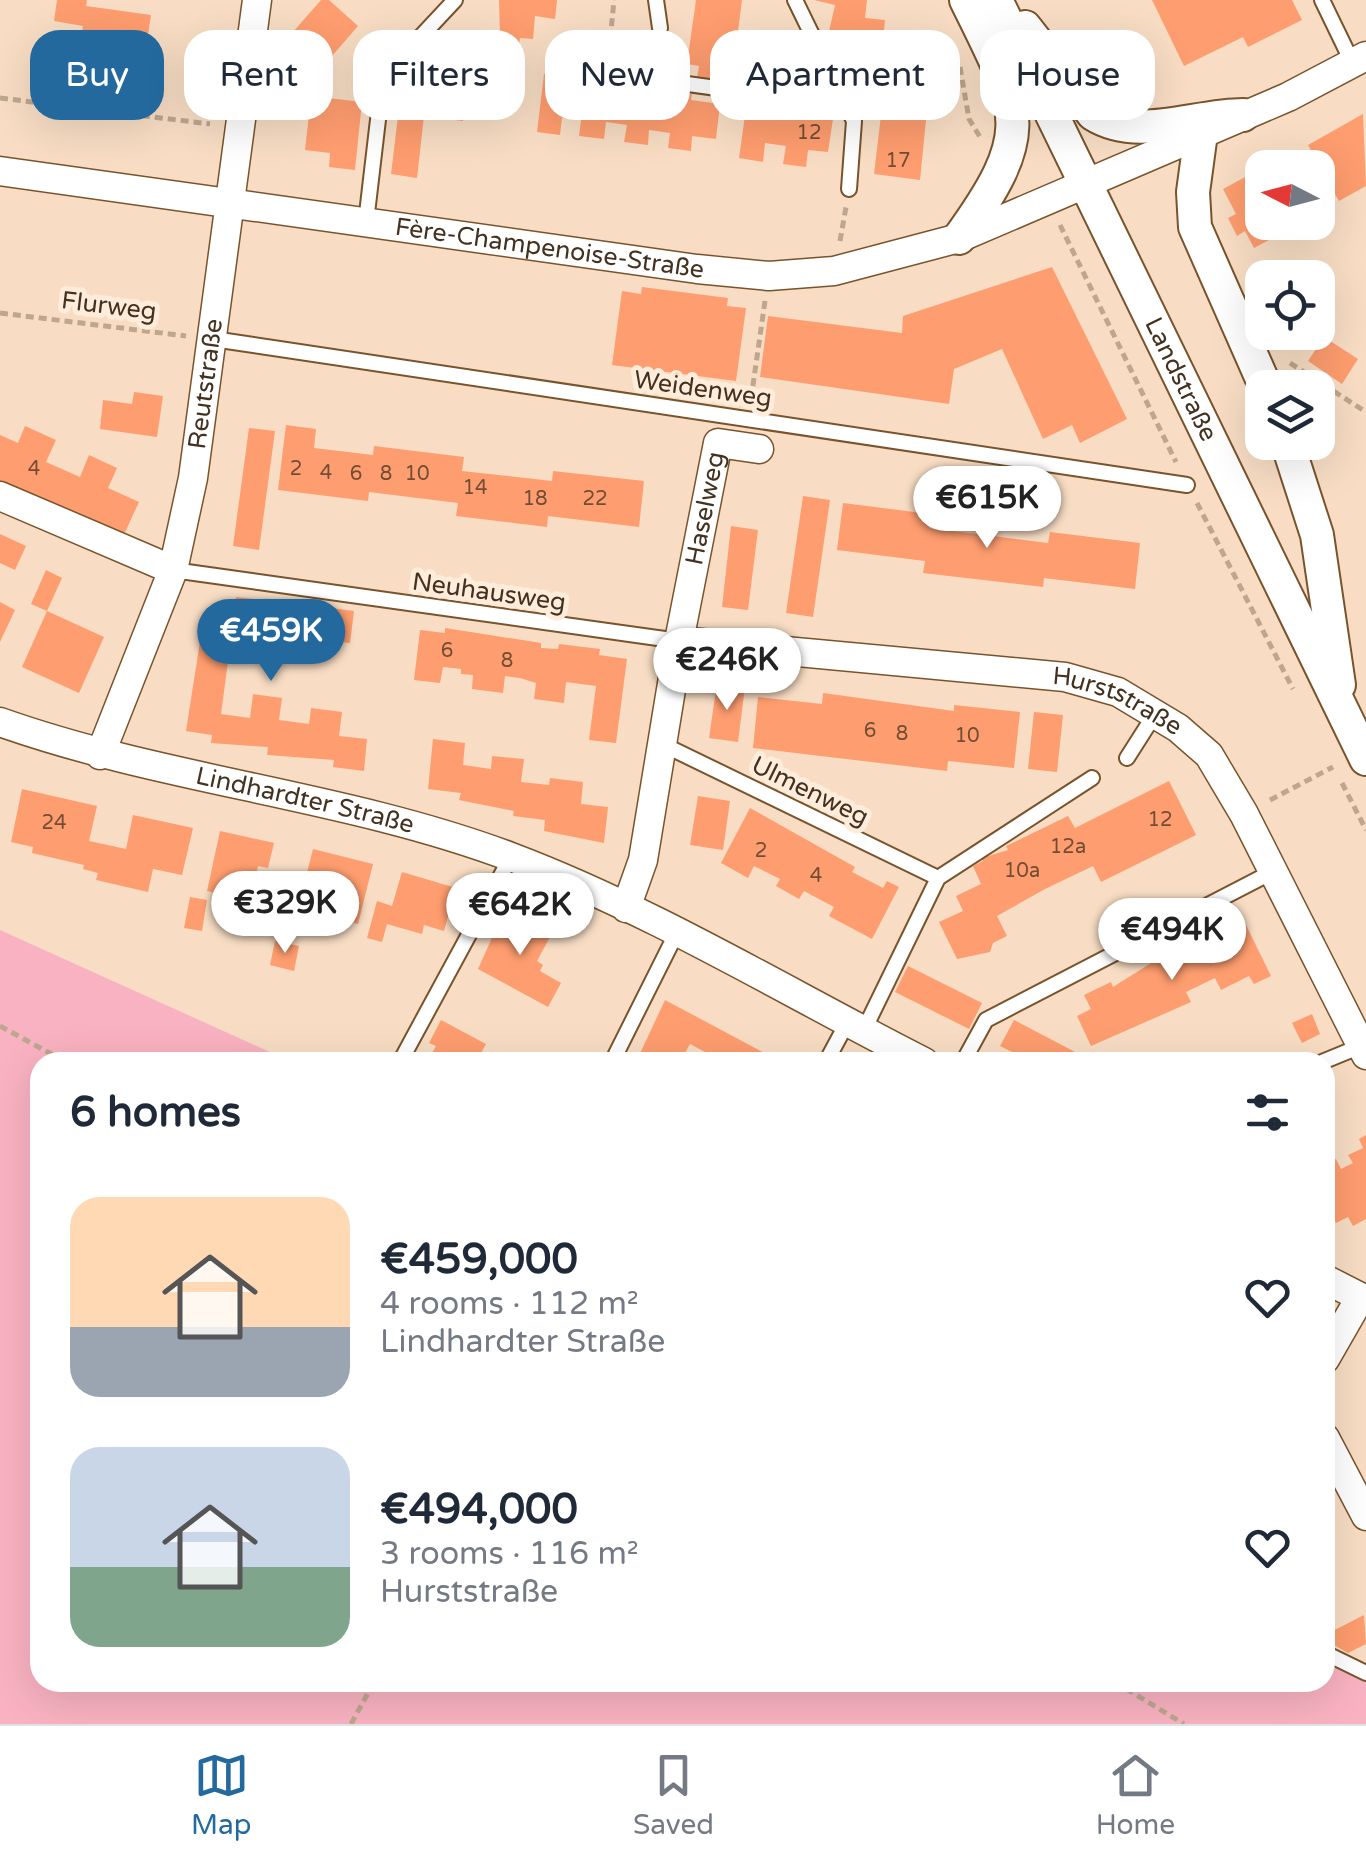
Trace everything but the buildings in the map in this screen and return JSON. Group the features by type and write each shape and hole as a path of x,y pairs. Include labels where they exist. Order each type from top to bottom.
{"street":[{"name":"Reutstraße","path":"100,755 173,570 193,478 257,0"},
{"path":"959,238 998,180 1010,154 1015,110 1009,89 966,0"},
{"name":"Landstraße","path":"996,0 1366,759"},
{"path":"1004,0 1092,114 1105,122 1145,128 1194,118 1244,116"},
{"name":"Fère-Champenoise-Straße","path":"0,171 769,276 834,272 959,238 1049,202 1360,61"},
{"path":"1201,134 1193,192 1195,227 1258,370"},
{"name":"Haselweg","path":"626,908 643,860 679,641 718,444 758,449"},
{"path":"1294,460 1317,535 1344,714"},
{"path":"0,496 173,570"},
{"name":"Hurststraße","path":"679,641 1065,677 1118,692 1155,714 1209,755 1244,814 1364,1050"},
{"name":"Lindhardter Straße","path":"0,722 100,755 390,820 511,857 626,908 904,1052"},
{"path":"1335,1284 1363,1299 1335,1343"},
{"path":"1335,1457 1366,1516"}],"lane":[{"path":"366,222 383,78 455,0"},
{"path":"656,0 660,28"},
{"path":"796,0 810,30"},
{"path":"1322,0 1360,61"},
{"path":"848,189 854,120"},
{"name":"Weidenweg","path":"213,339 1188,484"},
{"name":"Neuhausweg","path":"173,570 679,641"},
{"path":"1127,758 1155,714"},
{"name":"Ulmenweg","path":"662,744 938,878"},
{"path":"834,1052 855,1027 938,878 1092,778"},
{"path":"405,1052 511,857"},
{"path":"968,1052 986,1020 1272,872"},
{"path":"617,1052 676,934"},
{"path":"1335,1058 1364,1050"},
{"path":"1335,1657 1366,1673"}],"path":[{"path":"611,30 614,0"},
{"path":"960,66 976,134 1010,154"},
{"path":"0,98 239,127"},
{"path":"834,272 848,189"},
{"path":"1049,202 1297,696"},
{"path":"748,418 769,276"},
{"name":"Flurweg","path":"0,313 213,339"},
{"path":"1280,356 1366,412"},
{"path":"1244,814 1333,767 1366,830"},
{"path":"0,1026 48,1052"},
{"path":"351,1724 369,1692"},
{"path":"1132,1692 1184,1724"}],"shaded area":[{"path":"0,930 270,1052 30,1052 30,1692 1335,1692 1335,1664 1366,1679 1366,1724 0,1724"}]}
